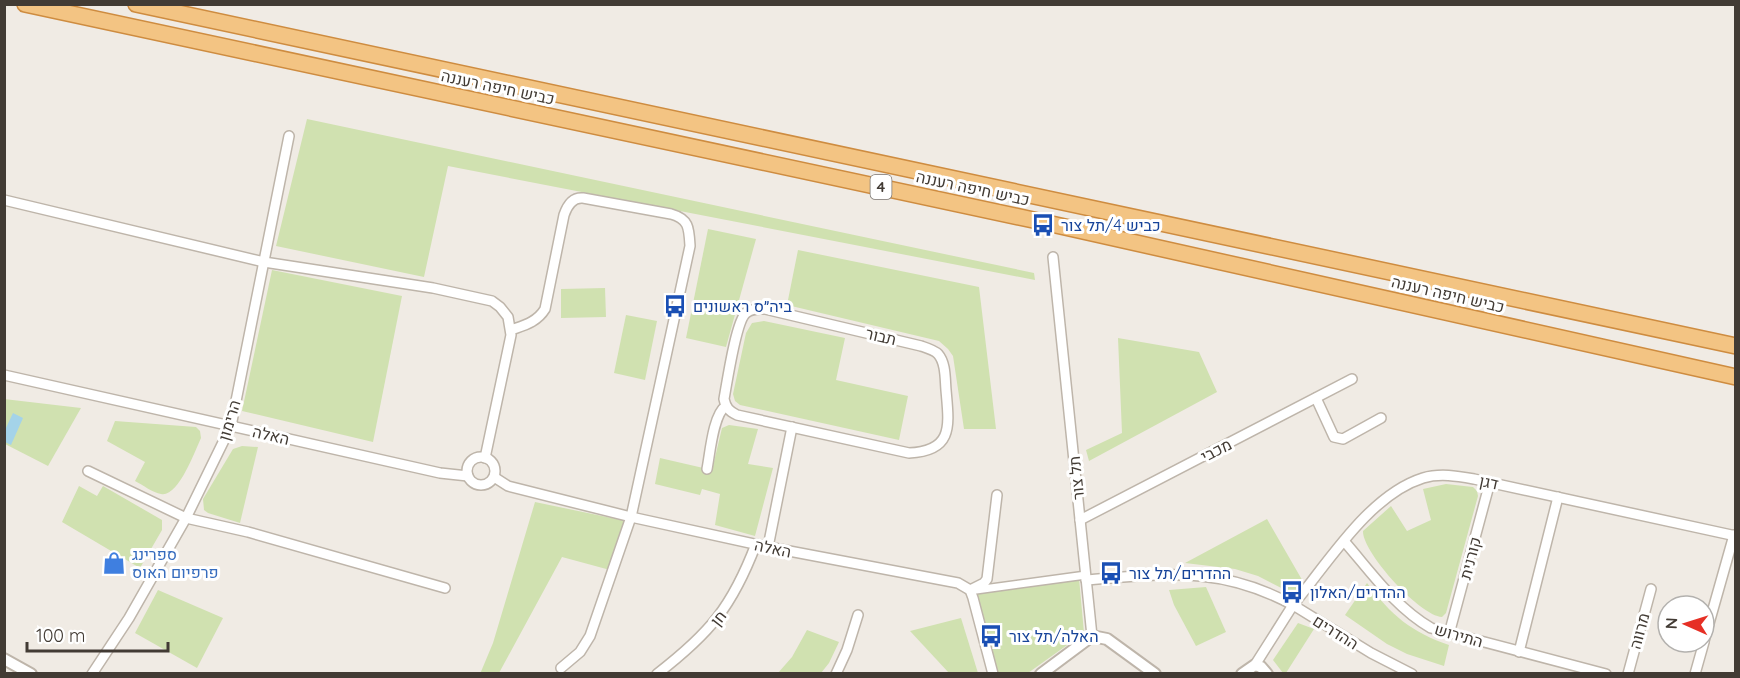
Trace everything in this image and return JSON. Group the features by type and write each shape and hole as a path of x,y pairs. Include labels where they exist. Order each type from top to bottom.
{"highway":[{"name":"כביש חיפה רעננה","path":"25,4 1027,218 1736,377"},
{"name":"כביש חיפה רעננה","path":"136,4 1736,346"}],"street":[{"name":"הרימון","path":"92,674 129,618 186,518 231,426 289,136"},
{"path":"511,330 531,323 540,317 545,309 564,215 567,207 573,201 583,198 671,213 680,216 687,224 690,246 631,517 590,636 580,652 561,668"},
{"path":"4,200 264,262 433,288 492,301 508,317 511,330 510,347 485,458"},
{"name":"תל צור","path":"1053,257 1092,636"},
{"name":"תבור","path":"765,309 921,346 939,355 949,420 948,430 939,444 932,449 909,453 792,427 737,415 726,406 724,399 739,324 741,318 751,310 765,309"},
{"name":"האלה","path":"4,375 448,475 468,476"},
{"name":"מכבי","path":"1080,520 1352,379"},
{"path":"1316,398 1334,437 1338,439 1381,418"},
{"path":"707,469 717,418 721,409 726,406"},
{"path":"768,547 792,427"},
{"path":"476,458 485,458 494,465 494,477 489,483 481,485 472,482 467,470 470,463 476,458"},
{"path":"88,471 186,518 258,535 446,588"},
{"name":"דגן","path":"1293,605 1344,541 1385,498 1401,487 1425,477 1446,475 1491,482 1735,536"},
{"name":"האלה","path":"494,477 508,486 631,517 768,547 958,583 970,590"},
{"name":"קורנית","path":"1449,634 1491,482"},
{"path":"970,590 984,583 988,574 998,495"},
{"path":"1519,652 1558,497"},
{"path":"1716,600 1735,536"},
{"name":"התירוש","path":"1344,541 1400,606 1431,628 1606,674"},
{"name":"חן","path":"657,674 691,646 719,617 737,588 756,544"},
{"name":"ההדרים","path":"1086,577 1171,574 1213,576 1272,594 1384,661 1412,674"},
{"path":"970,590 1086,577"},
{"name":"מרווה","path":"1628,674 1651,589"},
{"path":"970,590 993,674"},
{"path":"1242,674 1255,665 1293,605"},
{"path":"836,674 847,650 858,615"},
{"path":"1041,674 1092,636 1107,639 1155,674"},
{"path":"1695,674 1700,654"},
{"path":"4,659 31,674"},
{"path":"1255,665 1261,667 1267,674"}],"green space":[{"path":"307,119 1034,273 1035,280 448,166 424,277 276,246"},
{"path":"708,229 756,239 726,347 686,338"},
{"path":"798,250 979,287 996,429 964,429 953,356 939,341 787,305"},
{"path":"272,270 402,296 373,442 242,411"},
{"path":"605,288 606,317 561,318 561,289"},
{"path":"626,315 657,321 645,380 614,373"},
{"path":"764,321 845,338 836,380 908,396 899,440 740,405 735,401 733,394 746,333 752,323"},
{"path":"1118,338 1199,352 1217,392 1089,461 1086,450 1122,433"},
{"path":"4,399 81,408 48,466 5,444"},
{"path":"115,421 196,427 200,431 201,438 174,489 161,494 135,481 145,462 107,441"},
{"path":"729,425 758,429 748,464 773,468 755,536 715,525 720,494 702,489 700,495 655,484 660,458 712,470 722,428"},
{"path":"242,446 258,447 240,523 208,513 204,510 203,499 233,449"},
{"path":"1446,484 1473,487 1478,496 1446,613 1442,617 1420,606 1394,582 1372,553 1365,541 1363,531 1391,506 1407,531 1431,520 1423,489"},
{"path":"79,486 97,496 103,486 162,520 162,530 140,568 62,522"},
{"path":"535,502 626,521 610,570 562,557 499,673 480,674 493,643"},
{"path":"1267,519 1305,585 1295,595 1258,576 1235,569 1185,563"},
{"path":"1079,578 1084,633 1028,673 998,673 977,593"},
{"path":"1367,583 1403,621 1424,634 1449,645 1444,666 1407,654 1387,644 1345,615"},
{"path":"1206,587 1226,632 1196,646 1174,605 1169,590"},
{"path":"158,590 223,618 197,668 135,633"},
{"path":"961,618 978,673 949,673 910,631"},
{"path":"1298,623 1314,629 1286,673 1283,673 1273,660"},
{"path":"807,630 839,642 829,663 821,673 778,673 792,657"}],"water":[{"path":"13,413 23,418 11,445 5,442 5,430"}],"place":[{"name":"כביש 4/תל צור","path":"1043,225"},
{"name":"ביה״ס ראשונים","path":"675,306"},
{"name":"ספרינג פרפיום האוס","path":"114,563"},
{"name":"ההדרים/תל צור","path":"1111,573"},
{"name":"ההדרים/האלון","path":"1292,592"},
{"name":"האלה/תל צור","path":"991,636"}]}
